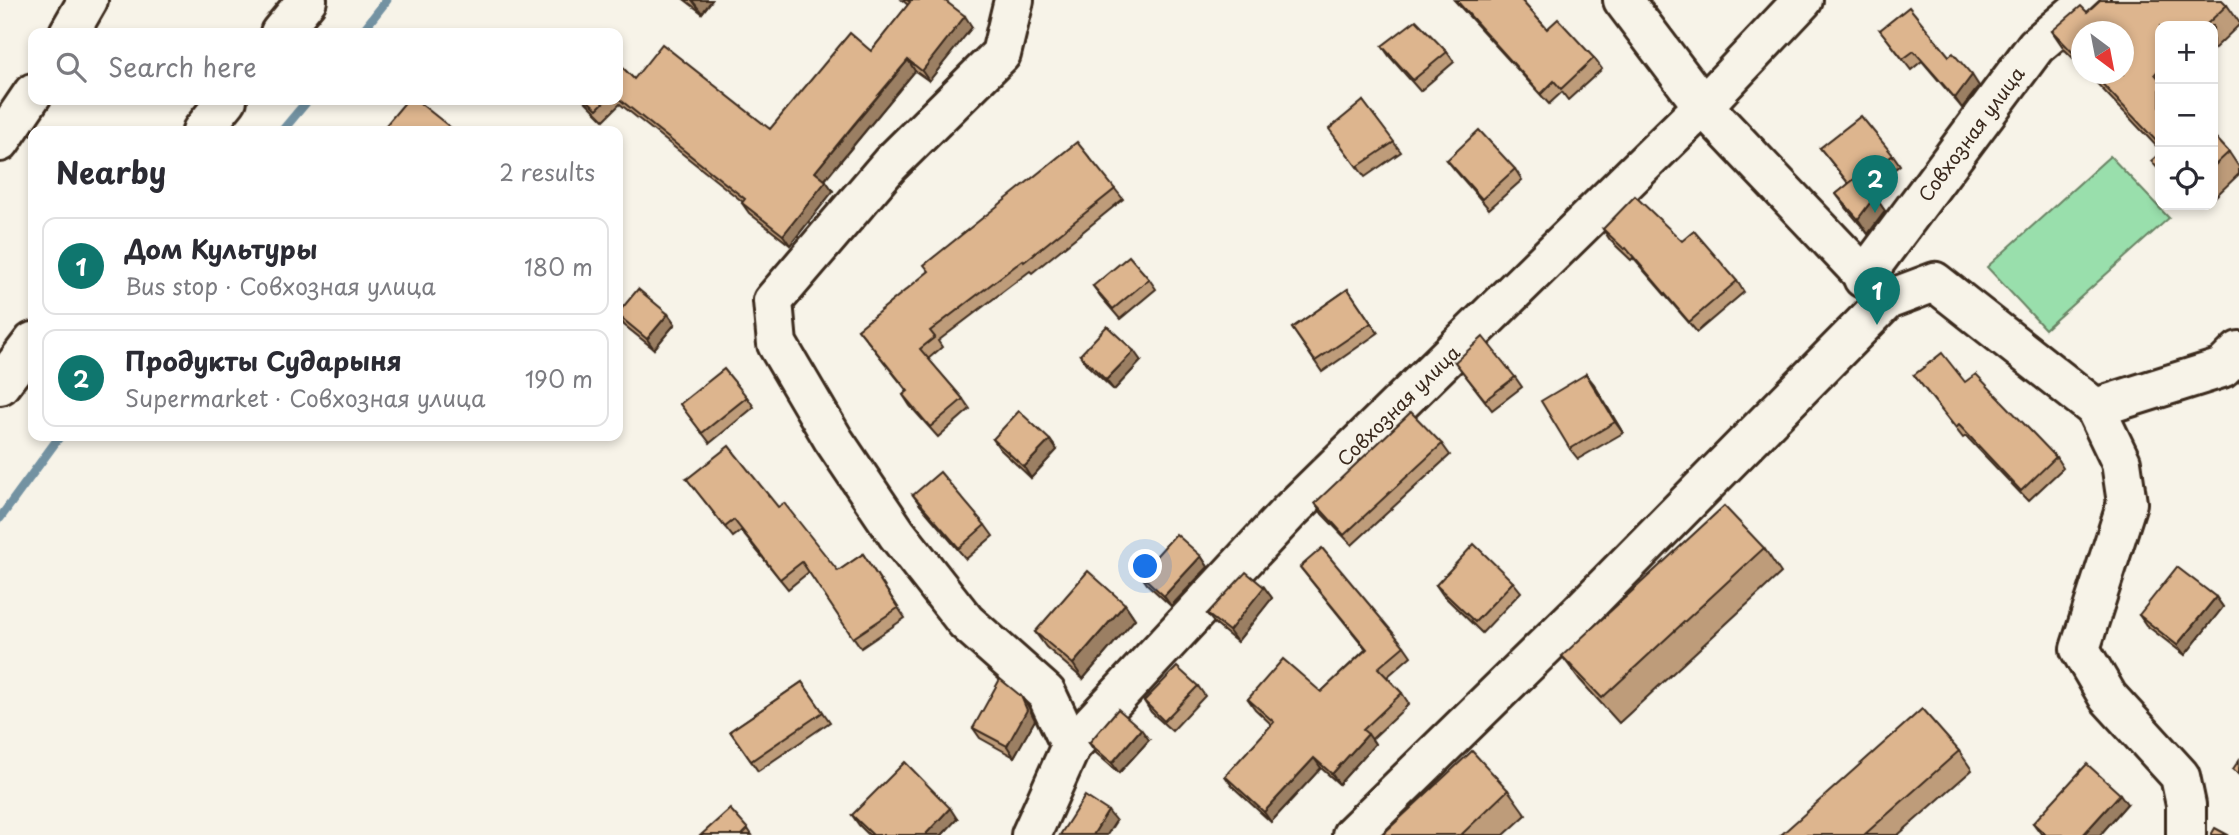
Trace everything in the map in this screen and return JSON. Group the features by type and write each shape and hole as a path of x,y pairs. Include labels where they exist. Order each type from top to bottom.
{"main road":[{"path":"72,28 88,0"},
{"path":"284,28 307,0"},
{"path":"1014,0 1001,54 890,164 773,301 777,344 833,439 889,523 966,622 1046,693 1071,746"},
{"path":"1623,0 1703,106 1875,289 1935,282 2095,408 2122,463 2127,503 2080,649 2108,697 2180,776 2186,805 2186,835"},
{"name":"Совхозная улица","path":"1031,835 1071,746 1288,513 1703,106 1803,0"},
{"name":"Совхозная улица","path":"1352,835 1570,622 1875,289 2036,46 2090,0"},
{"path":"0,142 28,100"},
{"path":"206,126 223,105"},
{"path":"0,385 28,349"},
{"path":"2095,408 2222,368 2239,351"}],"green space":[{"path":"2110,156 2155,203 2155,210 2161,210 2169,218 2045,329 1987,267"}],"building":[{"path":"907,0 944,0 965,16 922,71 908,60 855,123 815,172 826,181 783,235 742,203 745,199 623,102 623,68 634,79 662,44 770,129 850,33 871,51 910,2"},
{"path":"1456,0 1521,0 1547,29 1558,19 1594,58 1561,89 1554,81 1541,94"},
{"path":"2100,0 2222,0 2227,5 2210,21 2155,21 2155,140 2102,84 2134,84 2134,21 2071,21 2071,51 2052,31 2081,6 2087,12"},
{"path":"1909,7 1949,56 1953,53 1972,75 1955,98 1914,51 1903,59 1880,30"},
{"path":"1416,20 1447,52 1413,80 1382,46"},
{"path":"1363,101 1394,142 1357,167 1329,129"},
{"path":"403,105 422,105 449,126 385,126"},
{"path":"1861,116 1893,155 1861,180 1858,176 1849,184 1820,148"},
{"path":"1479,130 1515,169 1482,199 1447,160"},
{"path":"2218,140 2229,152 2218,162"},
{"path":"1077,142 1115,189 1024,262 1023,260 930,331 935,337 920,349 963,399 930,427 903,395 908,391 858,329 929,271 924,265"},
{"path":"1858,176 1875,196 1858,219 1836,194"},
{"path":"1635,196 1682,241 1694,231 1737,281 1689,322 1626,248 1603,229"},
{"path":"1129,256 1149,279 1113,309 1093,286"},
{"path":"638,289 668,314 647,339 623,319 623,307"},
{"path":"1348,289 1371,323 1315,361 1292,328"},
{"path":"1107,326 1134,351 1106,380 1080,355"},
{"path":"1483,337 1515,377 1485,400 1455,362"},
{"path":"1942,353 1965,382 1976,374 2056,457 2021,491 1959,425 1956,428 1914,375"},
{"path":"724,369 747,397 702,433 680,404"},
{"path":"1586,374 1615,422 1570,449 1541,401"},
{"path":"1019,411 1050,440 1024,467 993,439"},
{"path":"1411,412 1442,444 1344,535 1315,503"},
{"path":"729,446 778,507 784,503 838,571 863,554 898,608 853,638 802,562 780,579 734,520 725,527 687,479"},
{"path":"940,472 985,525 959,548 913,495"},
{"path":"1724,506 1764,548 1602,698 1562,656"},
{"path":"1176,534 1201,556 1164,596 1140,574"},
{"path":"1474,544 1513,582 1475,622 1436,585"},
{"path":"1322,548 1404,646 1378,668 1402,693 1363,730 1368,734 1332,774 1314,758 1264,812 1225,776 1274,722 1248,699 1283,659 1321,692 1367,649 1300,567"},
{"path":"2177,567 2216,597 2177,645 2139,615"},
{"path":"1088,571 1125,604 1073,664 1035,632"},
{"path":"1246,572 1264,587 1229,631 1207,614"},
{"path":"1177,667 1198,686 1164,721 1144,701"},
{"path":"1000,679 1021,696 1027,710 1007,746 973,728"},
{"path":"802,682 823,712 751,761 730,731"},
{"path":"1118,709 1141,729 1112,763 1089,743"},
{"path":"1922,709 1959,751 1864,835 1781,835"},
{"path":"1472,751 1508,790 1461,835 1382,835"},
{"path":"2239,760 2239,774 2233,769"},
{"path":"905,762 950,808 925,835 873,835 852,815"},
{"path":"2087,764 2120,794 2083,835 2046,835 2033,823"},
{"path":"1085,796 1108,811 1093,835 1060,835"},
{"path":"730,809 748,829 742,835 701,835"},
{"path":"2215,828 2228,835 2211,835"}],"waterway":[{"path":"365,28 387,0"},
{"path":"286,126 304,105"},
{"path":"0,518 56,441"}],"place":[{"name":"Продукты Сударыня","path":"1875,213"},
{"name":"Дом Культуры","path":"1877,325"}]}
